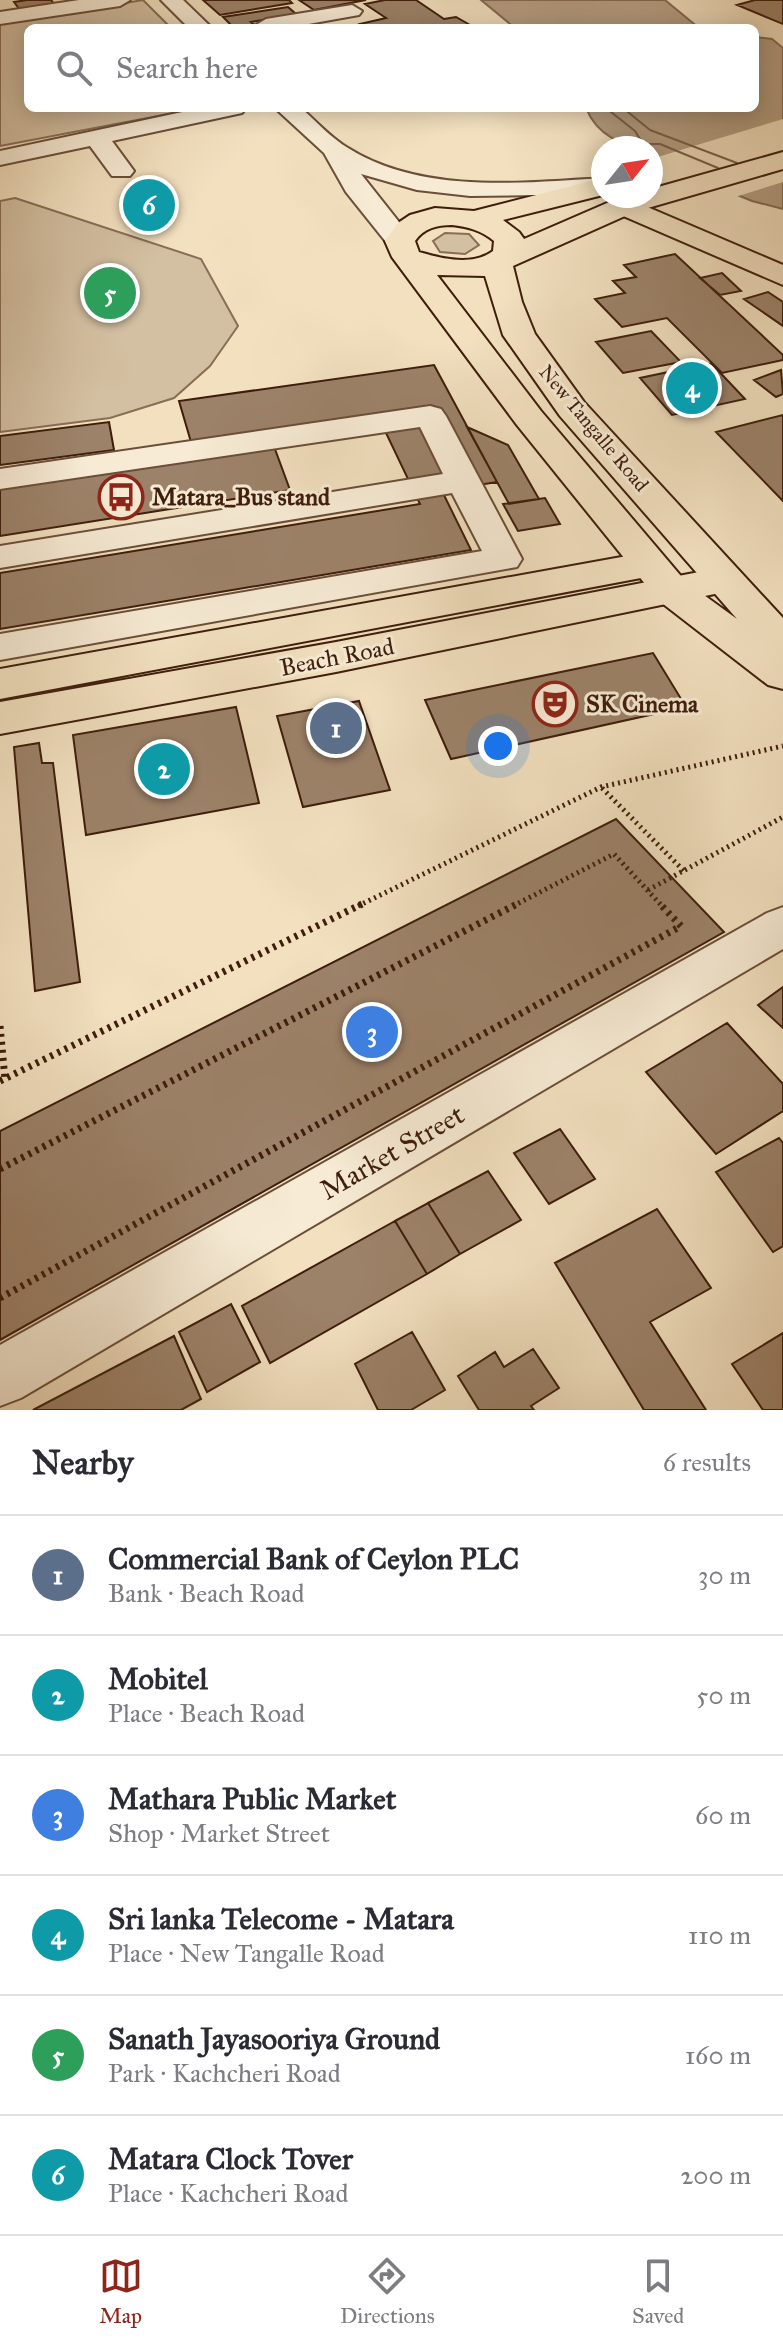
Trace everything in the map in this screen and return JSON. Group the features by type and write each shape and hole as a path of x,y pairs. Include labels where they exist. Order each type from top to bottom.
{"main road":[{"path":"663,183 783,137"},
{"path":"663,188 783,160"},
{"path":"591,201 475,219 458,217 425,221 412,226 406,250 444,269 463,270 497,262 605,208"},
{"path":"655,208 783,276"},
{"path":"475,219 502,230 509,238 511,246 497,262"},
{"name":"New Tangalle Road","path":"406,250 529,418 662,578 783,674"},
{"name":"New Tangalle Road","path":"497,262 506,302 519,335 572,409 783,644"},
{"path":"662,578 714,567"},
{"name":"Beach Road","path":"0,684 662,578"},
{"name":"Beach Road","path":"0,718 336,657 662,578"}],"street":[{"path":"0,18 120,0"},
{"path":"171,0 197,24"},
{"path":"272,24 352,11"},
{"path":"0,158 215,112"},
{"path":"291,112 373,182 475,219"},
{"path":"96,137 121,171"},
{"path":"336,152 392,176 418,182 591,193"},
{"path":"336,152 355,187 406,250"},
{"path":"0,479 430,416 504,559 0,647"},
{"path":"0,557 463,481"},
{"name":"Market Street","path":"0,1377 783,926"}],"path":[{"path":"0,1026 2,1080 601,787 783,746"},
{"path":"601,787 684,871"},
{"path":"648,890 783,817"},
{"path":"0,1169 614,854 681,926 0,1298"}],"shaded area":[{"path":"143,0 167,24 24,24 24,112 179,112 0,146 0,24"},
{"path":"15,198 201,259 238,326 210,366 174,398 110,418 0,432 0,201"},
{"path":"445,233 469,234 479,245 465,254 440,252 433,241"}],"water":[{"path":"481,0 665,0 694,24 510,24"},
{"path":"759,37 772,39 783,48 783,209 752,201 663,165 663,136 609,136 597,126 588,112 759,112"}],"pier":[{"path":"783,119 783,182 732,198 663,169 663,155"}],"building":[{"path":"51,0 55,5 20,10 14,2"},
{"path":"203,0 289,0 292,3 220,15"},
{"path":"299,0 366,0 314,10"},
{"path":"385,0 416,0 444,19 456,17 468,24 360,24 386,18 365,4"},
{"path":"755,0 783,0 783,24 737,5"},
{"path":"288,7 296,14 251,22 253,24 230,24 223,17"},
{"path":"675,254 783,355 783,360 722,373 667,318 622,327 595,299 625,293 613,281 636,277 624,265"},
{"path":"722,273 741,291 720,295 700,278"},
{"path":"768,292 783,302 783,326 744,299"},
{"path":"651,331 681,362 623,373 596,342"},
{"path":"711,363 745,399 672,415 640,378"},
{"name":"Matara_Bus stand","path":"434,365 497,482 442,491 471,550 0,629 0,573 420,504 377,414 268,430 290,490 0,536 0,486 191,442 179,401"},
{"path":"781,370 783,394 776,397 754,380"},
{"path":"783,415 783,501 716,432"},
{"path":"109,422 114,450 0,465 0,436"},
{"path":"467,427 508,445 539,499 509,504"},
{"path":"545,498 560,524 518,531 503,504"},
{"name":"SK Cinema","path":"653,653 686,707 451,759 425,700"},
{"path":"359,701 390,790 303,807 277,716"},
{"path":"236,707 259,803 86,835 73,735"},
{"path":"39,743 42,763 53,763 80,982 35,991 14,747"},
{"path":"616,819 724,932 0,1340 0,1131"},
{"path":"783,987 783,1028 758,1005"},
{"path":"727,1023 783,1084 783,1111 716,1154 646,1072"},
{"path":"560,1129 595,1179 549,1204 514,1153"},
{"path":"779,1138 783,1143 783,1246 773,1252 716,1172"},
{"path":"488,1171 521,1220 460,1254 428,1203"},
{"path":"428,1203 460,1254 427,1274 395,1221"},
{"path":"657,1209 711,1288 650,1322 706,1410 644,1410 555,1263"},
{"path":"395,1221 427,1274 270,1363 242,1306"},
{"path":"231,1304 260,1362 207,1392 179,1332"},
{"path":"412,1332 445,1390 411,1410 378,1410 355,1364"},
{"path":"783,1333 783,1410 763,1410 732,1364"},
{"path":"174,1336 201,1399 181,1410 33,1410"},
{"path":"533,1349 559,1388 531,1406 534,1410 479,1410 458,1376 495,1352 504,1367"}],"place":[{"name":"Matara Clock Tover","path":"149,205"},
{"name":"Sanath Jayasooriya Ground","path":"110,293"},
{"name":"Sri lanka Telecome - Matara","path":"692,388"},
{"name":"Matara_Bus stand","path":"121,497"},
{"name":"SK Cinema","path":"555,704"},
{"name":"Commercial Bank of Ceylon PLC","path":"336,728"},
{"name":"Mobitel","path":"164,769"},
{"name":"Mathara Public Market","path":"372,1032"}]}
